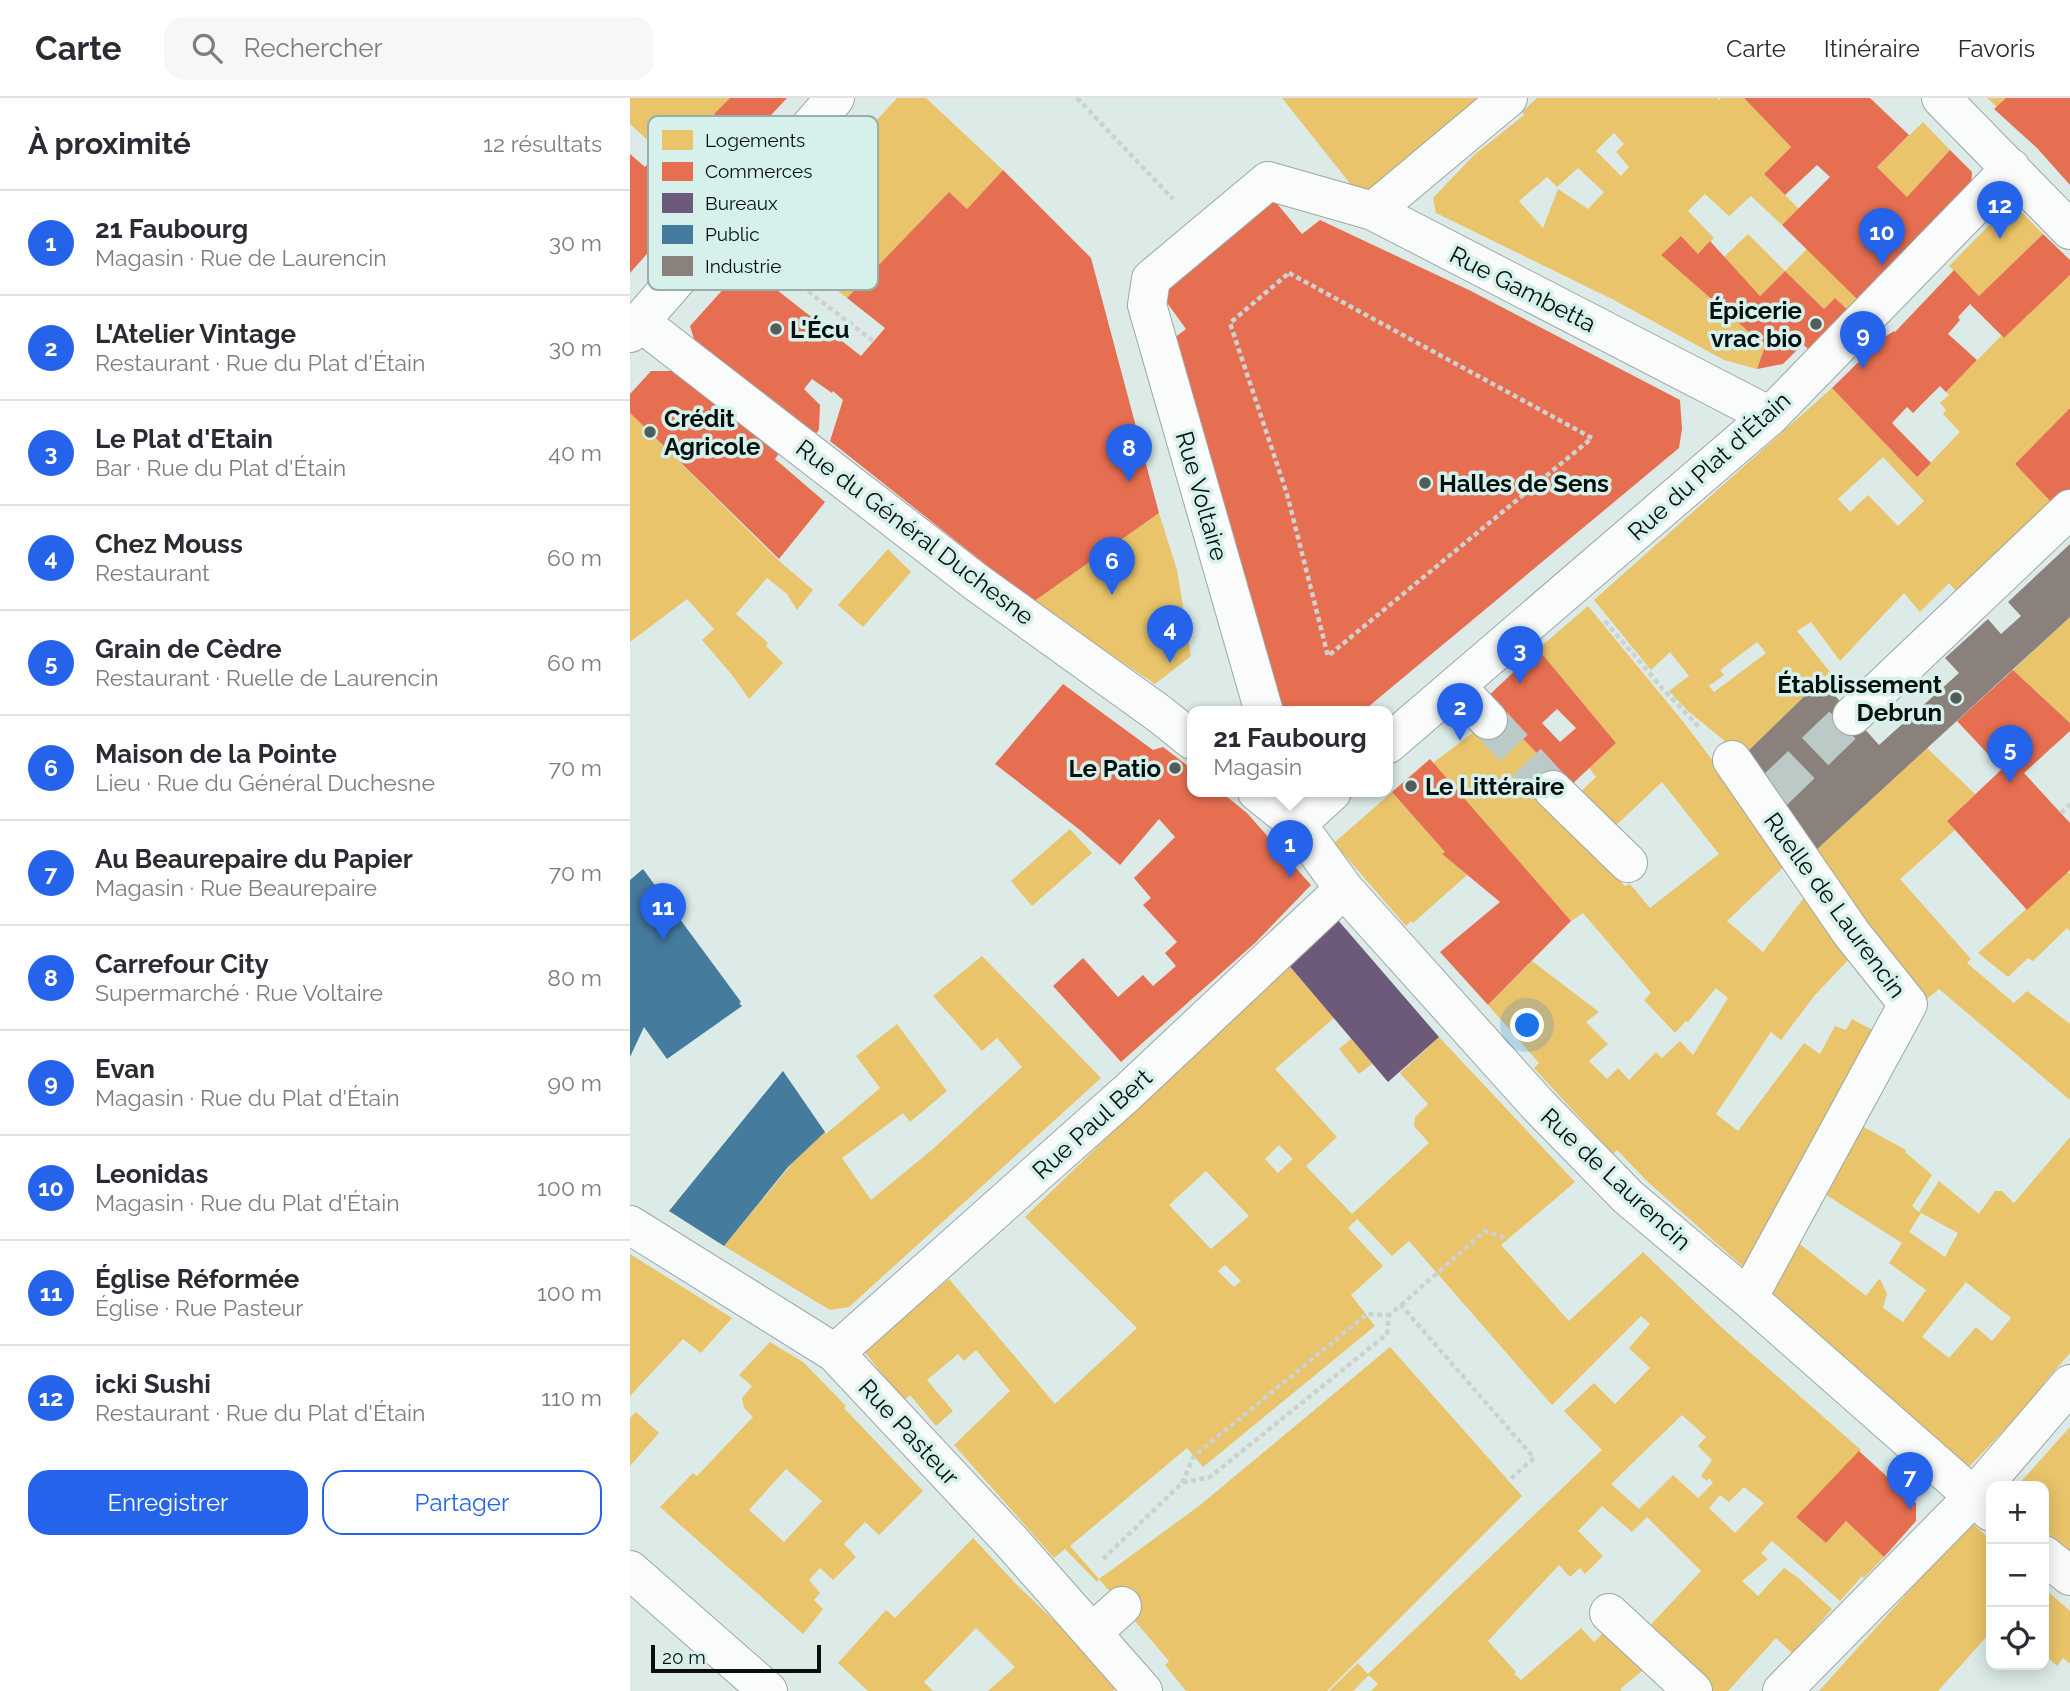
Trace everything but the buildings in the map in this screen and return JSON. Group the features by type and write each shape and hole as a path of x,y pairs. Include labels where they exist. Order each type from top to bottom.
{"street":[{"path":"819,116 835,98"},
{"path":"1373,211 1508,98"},
{"path":"1941,98 2070,230"},
{"name":"Rue du Plat d'Étain","path":"1393,740 1770,416 2011,168"},
{"name":"Rue Gambetta","path":"1206,234 1268,181 1373,211 1770,416"},
{"name":"Rue Voltaire","path":"1206,234 1152,279 1147,305 1262,706"},
{"path":"635,327 667,290"},
{"name":"Rue du Général Duchesne","path":"635,327 1187,736"},
{"path":"1852,716 2070,509"},
{"path":"1456,686 1488,720"},
{"name":"Ruelle de Laurencin","path":"1732,760 1768,797 1852,934 1908,1004 1748,1298"},
{"path":"1553,790 1628,863"},
{"path":"1268,797 1292,808 1320,797"},
{"name":"Rue de Laurencin","path":"1292,808 1344,889 1539,1106 1592,1161 1628,1197 1748,1298 1982,1504"},
{"name":"Rue Paul Bert","path":"835,1353 1128,1092 1344,889"},
{"name":"Rue Pasteur","path":"630,1225 835,1353 1010,1539 1143,1691"},
{"path":"1782,1691 1982,1504 2070,1384"},
{"path":"2049,1559 2070,1576"},
{"path":"630,1570 768,1691"},
{"path":"1092,1633 1122,1606"},
{"path":"1609,1613 1693,1691"}],"path":[{"path":"1077,98 1206,234"},
{"path":"1289,273 1592,438 1328,656 1287,494 1230,323 1289,273"},
{"path":"807,290 873,341"},
{"path":"1574,584 1664,689 1732,760"},
{"path":"2061,813 2070,804"},
{"path":"1061,1598 1182,1483 1194,1456 1367,1314 1389,1315 1485,1231 1508,1238"},
{"path":"1401,1305 1534,1458 1508,1481"},
{"path":"1182,1483 1210,1477 1387,1334 1389,1315"}],"tunnel":[{"path":"1774,791 1852,716"},
{"path":"1488,720 1553,790"}],"place":[{"name":"icki Sushi","path":"2000,239"},
{"name":"Leonidas","path":"1882,266"},
{"name":"Épicerie vrac bio","path":"1816,324"},
{"name":"L'Écu","path":"776,329"},
{"name":"Evan","path":"1863,369"},
{"name":"Crédit Agricole","path":"650,432"},
{"name":"Carrefour City","path":"1129,482"},
{"name":"Halles de Sens","path":"1425,483"},
{"name":"Maison de la Pointe","path":"1112,595"},
{"name":"Chez Mouss","path":"1170,663"},
{"name":"Le Plat d'Etain","path":"1520,684"},
{"name":"Établissement Debrun","path":"1956,698"},
{"name":"L'Atelier Vintage","path":"1460,741"},
{"name":"Le Patio","path":"1175,768"},
{"name":"Grain de Cèdre","path":"2010,783"},
{"name":"Le Littéraire","path":"1411,786"},
{"name":"21 Faubourg","path":"1290,878"},
{"name":"Église Réformée","path":"663,941"},
{"name":"Au Beaurepaire du Papier","path":"1910,1510"}]}
